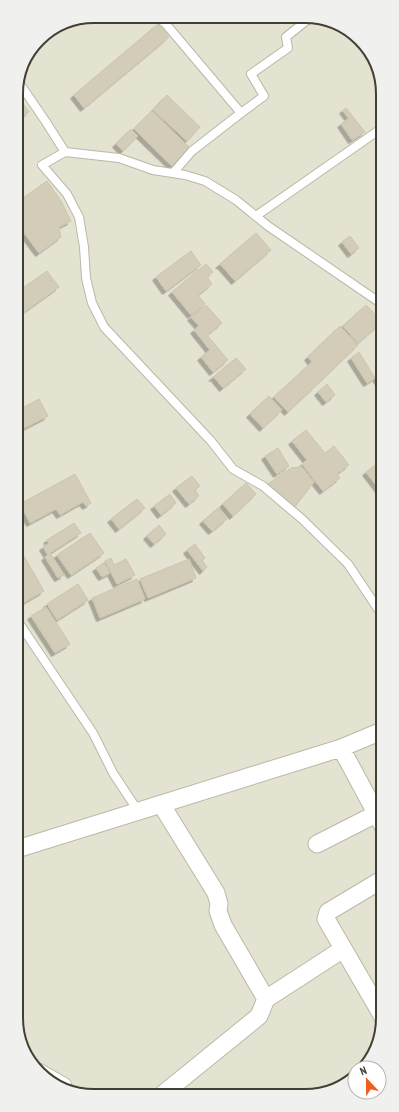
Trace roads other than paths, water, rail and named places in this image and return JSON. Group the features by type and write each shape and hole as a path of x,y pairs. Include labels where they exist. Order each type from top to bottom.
{"street":[{"path":"23,847 341,748 376,733"},
{"path":"341,748 376,814"},
{"path":"160,804 216,893 219,904 218,911 223,926 266,999"},
{"path":"317,844 376,821"},
{"path":"376,883 328,912 326,919 376,1005"},
{"path":"169,1089 259,1016 266,999 343,949"}],"lane":[{"path":"165,23 241,113"},
{"path":"173,174 192,151 264,96 250,74 288,48 286,37 304,23"},
{"path":"23,89 65,152"},
{"path":"256,216 376,132"},
{"path":"376,300 268,226 236,200 205,181 153,170 119,158 65,152 42,165 68,194 79,217 84,247 86,278 92,303 104,327 211,441 233,469 263,486 302,519 348,564 376,606"},
{"path":"23,629 93,733 113,773 138,810"}]}
